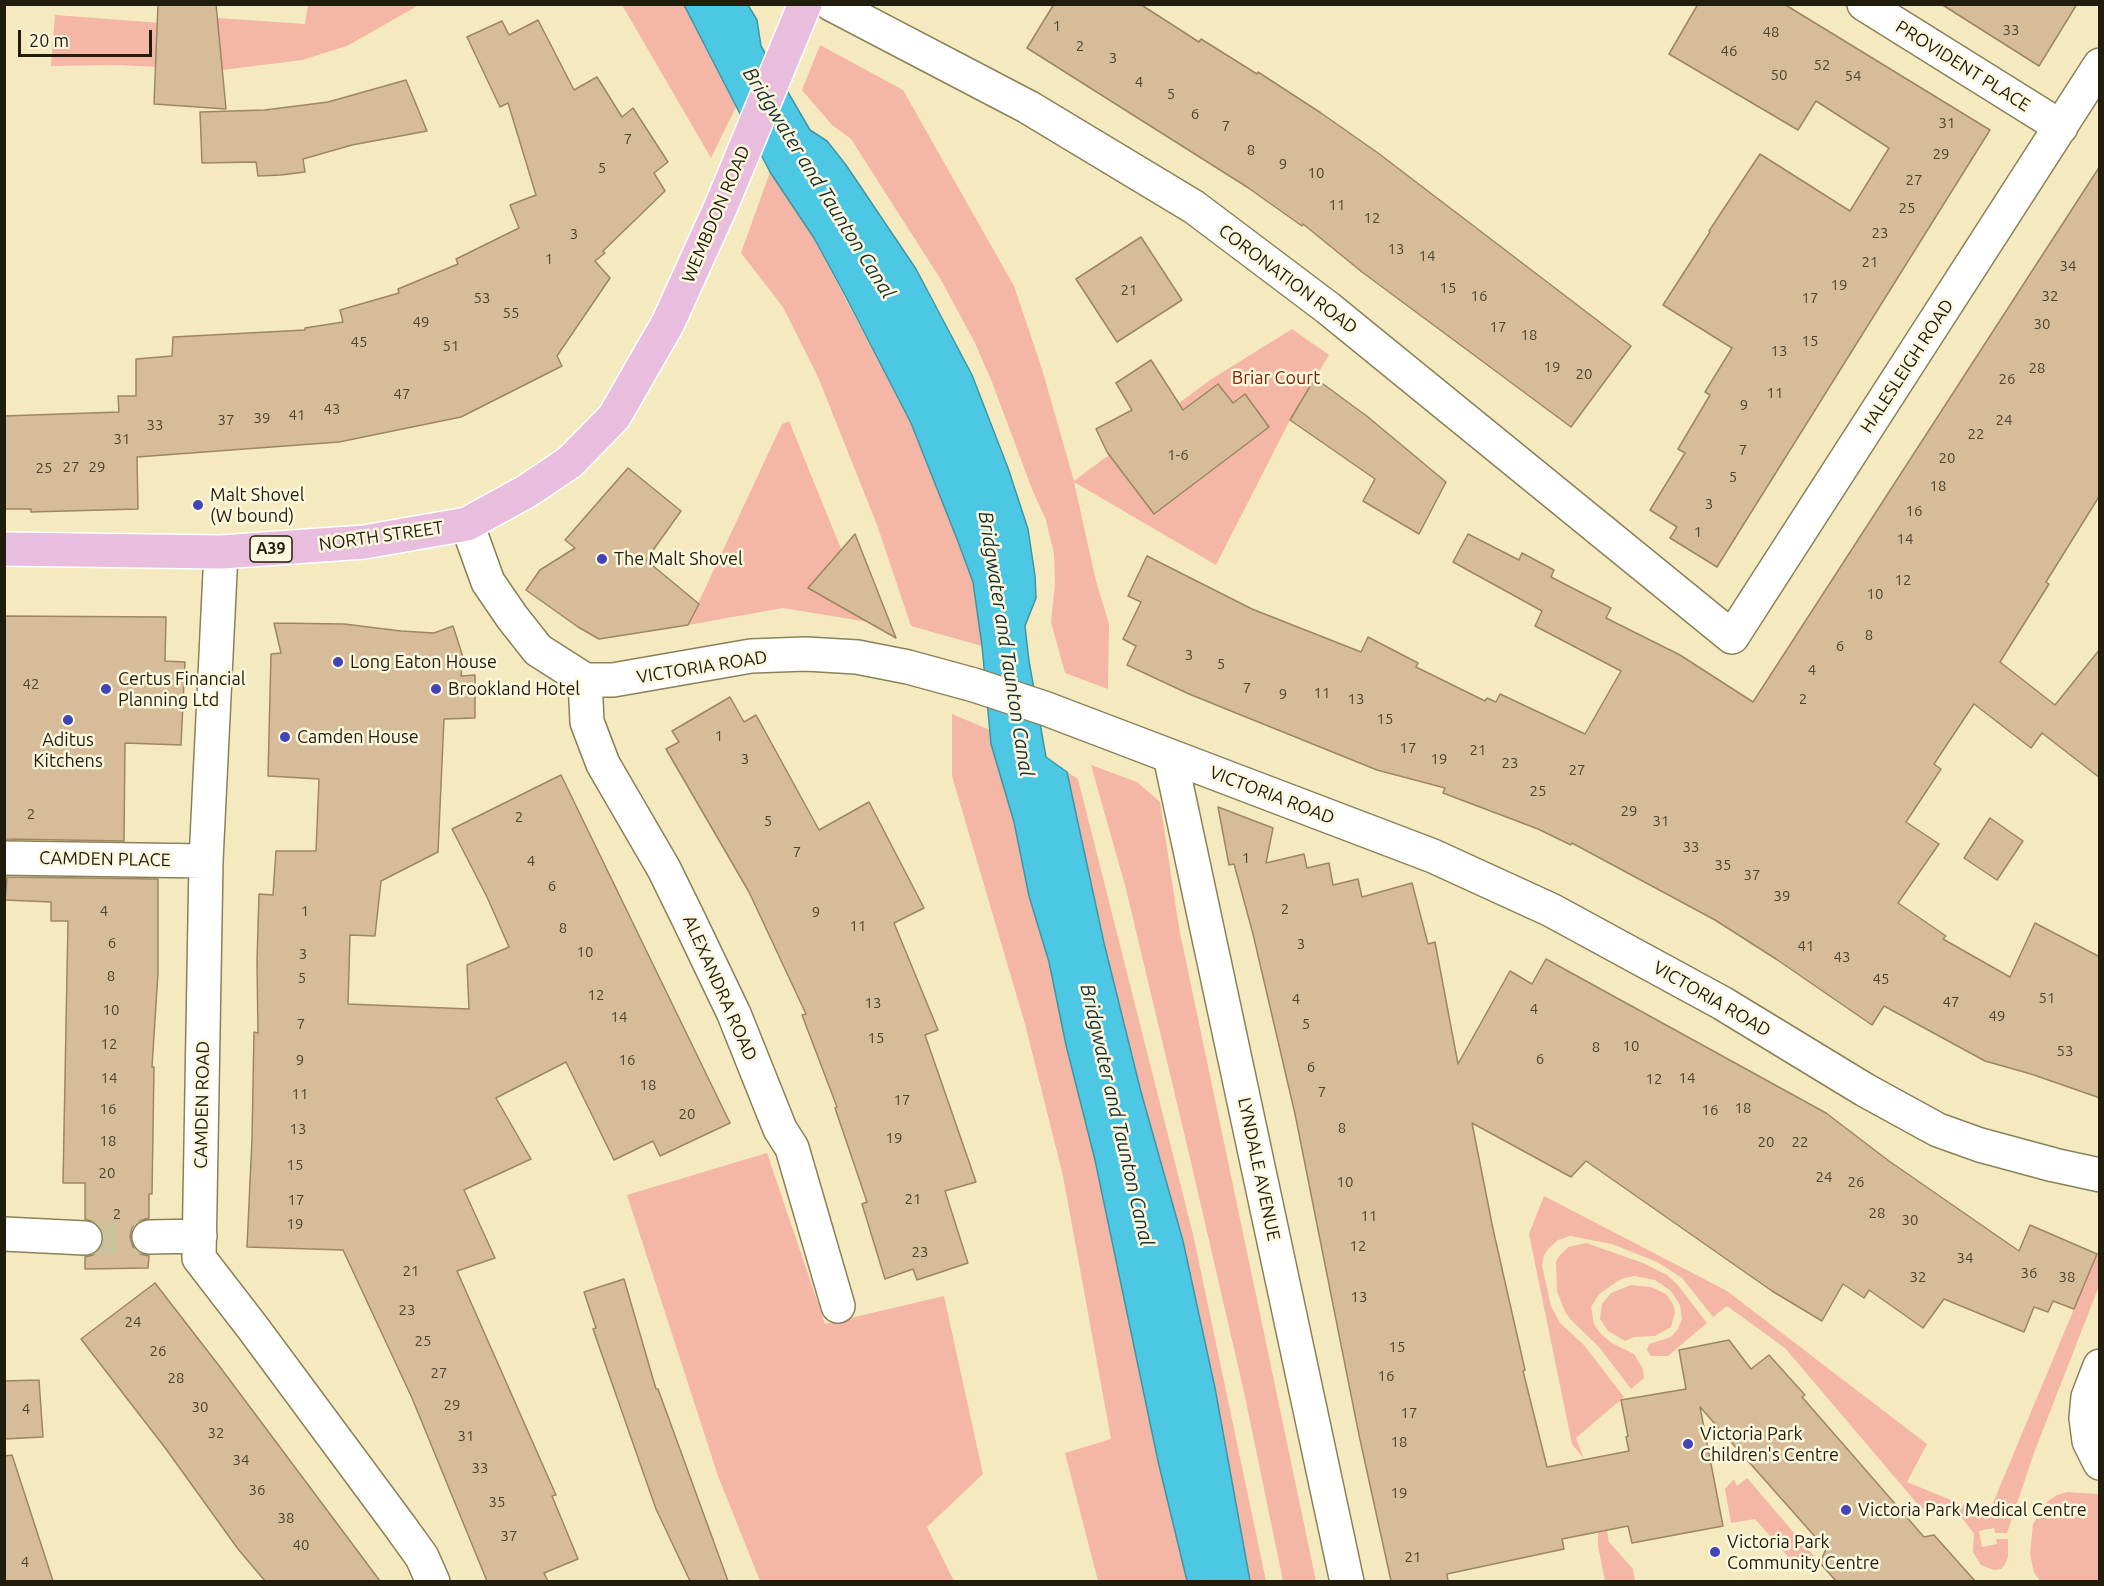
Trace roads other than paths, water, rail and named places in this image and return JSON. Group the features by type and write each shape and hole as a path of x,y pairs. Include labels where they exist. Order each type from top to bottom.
{"main road":[{"name":"WEMBDON ROAD","path":"614,417 668,323 722,204 805,4"},
{"name":"NORTH STREET","path":"4,549 221,552 364,542 467,524 528,491 570,462 614,417"}],"street":[{"name":"CORONATION ROAD","path":"831,4 1028,107 1194,207 1328,308 1705,615"},
{"name":"PROVIDENT PLACE","path":"1864,4 2061,127"},
{"name":"HALESLEIGH ROAD","path":"1705,615 1732,636 2100,65"},
{"path":"467,524 488,582 512,617 538,650 585,681"},
{"name":"CAMDEN ROAD","path":"221,552 206,861 199,1258 399,1525 422,1557 433,1581"},
{"name":"VICTORIA ROAD","path":"585,681 613,680 751,656 806,654 856,657 908,667 1044,708 1433,856 1551,910 1722,1003 1865,1090 1938,1130 1990,1148 2100,1175"},
{"name":"ALEXANDRA ROAD","path":"585,681 586,722 603,764 664,869 734,1014 780,1130 792,1148 838,1306"},
{"name":"LYNDALE AVENUE","path":"1170,756 1347,1581"},
{"name":"CAMDEN PLACE","path":"4,858 206,861"},
{"path":"4,1234 85,1238"},
{"path":"149,1238 200,1236"},
{"path":"2100,1366 2088,1397 2086,1418 2089,1441 2100,1463"}],"water":[{"name":"Bridgwater and Taunton Canal","path":"684,5 748,5 757,20 761,46 810,130 827,141 846,165 916,269 972,375 1008,468 1028,529 1035,576 1036,598 1025,626 1046,757 1067,772 1104,943 1141,1092 1183,1241 1215,1388 1250,1581 1187,1581 1158,1461 1095,1160 1066,1045 1049,962 1029,896 1014,822 991,744 982,646 973,582 911,423 814,238 770,172"}],"tunnel":[{"path":"85,1238 149,1237"}],"place":[{"name":"Malt Shovel (W bound)","path":"198,505"},
{"name":"The Malt Shovel","path":"602,559"},
{"name":"Long Eaton House","path":"338,662"},
{"name":"Certus Financial Planning Ltd","path":"106,689"},
{"name":"Brookland Hotel","path":"436,689"},
{"name":"Aditus Kitchens","path":"68,720"},
{"name":"Camden House","path":"285,737"},
{"name":"Victoria Park Children's Centre","path":"1688,1444"},
{"name":"Victoria Park Medical Centre","path":"1846,1510"},
{"name":"Victoria Park Community Centre","path":"1715,1552"}],"park label":[{"name":"Briar Court","path":"1276,378"}]}
